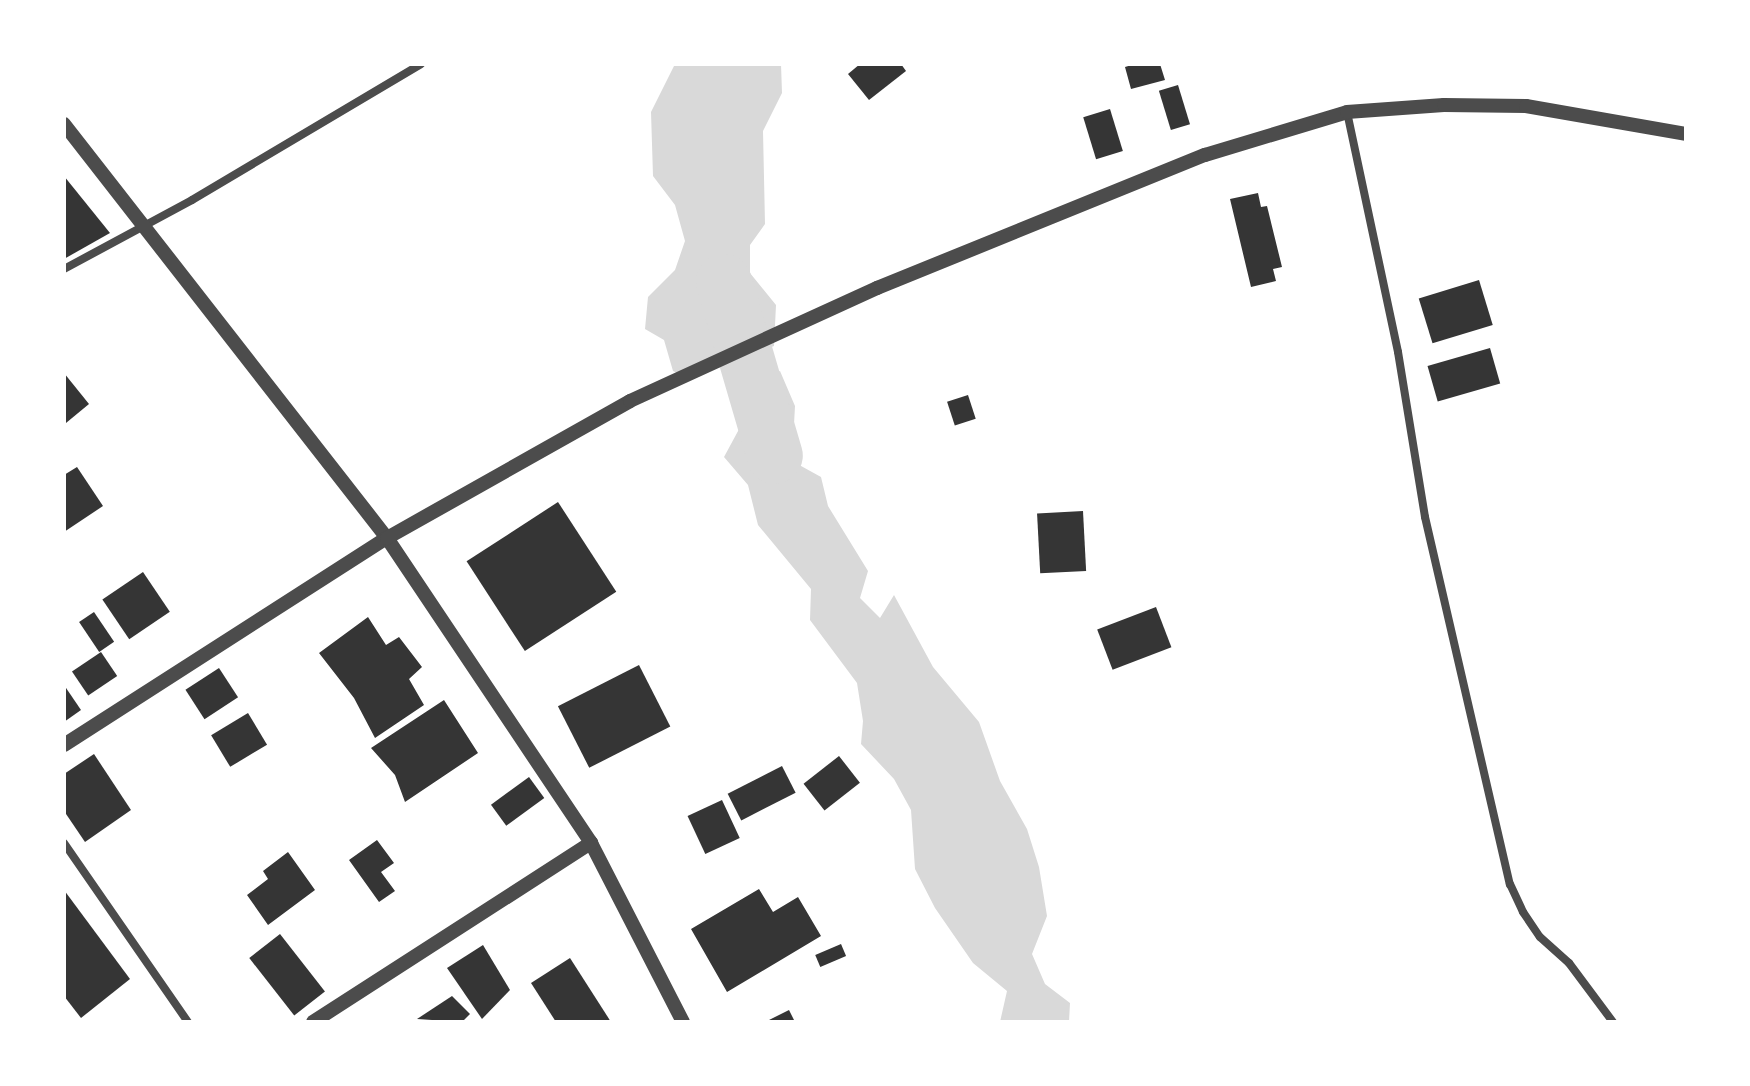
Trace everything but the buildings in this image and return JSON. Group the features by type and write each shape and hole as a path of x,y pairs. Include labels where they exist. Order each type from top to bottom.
{"street":[{"path":"64,269 142,227 421,64"},
{"path":"64,745 387,538 630,401 877,288 1205,155 1347,112 1444,105 1526,106 1686,134"},
{"path":"1347,112 1398,352 1425,517 1510,884 1523,912 1540,937 1569,963 1613,1022"},
{"path":"64,124 387,538 591,843 683,1022"},
{"path":"64,843 188,1022"},
{"path":"313,1022 591,843"}],"shaded area":[{"path":"675,64 781,64 782,93 763,131 765,224 750,245 750,273 776,305 774,346 689,379 673,371 664,340 645,329 648,297 675,270 685,241 675,205 653,176 651,112"},
{"path":"780,371 795,406 792,461 821,477 828,506 868,571 860,598 880,618 894,595 933,667 979,722 1000,781 1027,829 1039,867 1047,916 1032,954 1045,984 1070,1003 1069,1022 1000,1022 1007,991 973,963 935,908 915,869 911,810 894,779 861,744 863,721 857,683 810,620 811,589 758,525 748,485 724,457 744,420 738,390"}],"waterway":[{"path":"724,282 775,456"}]}
